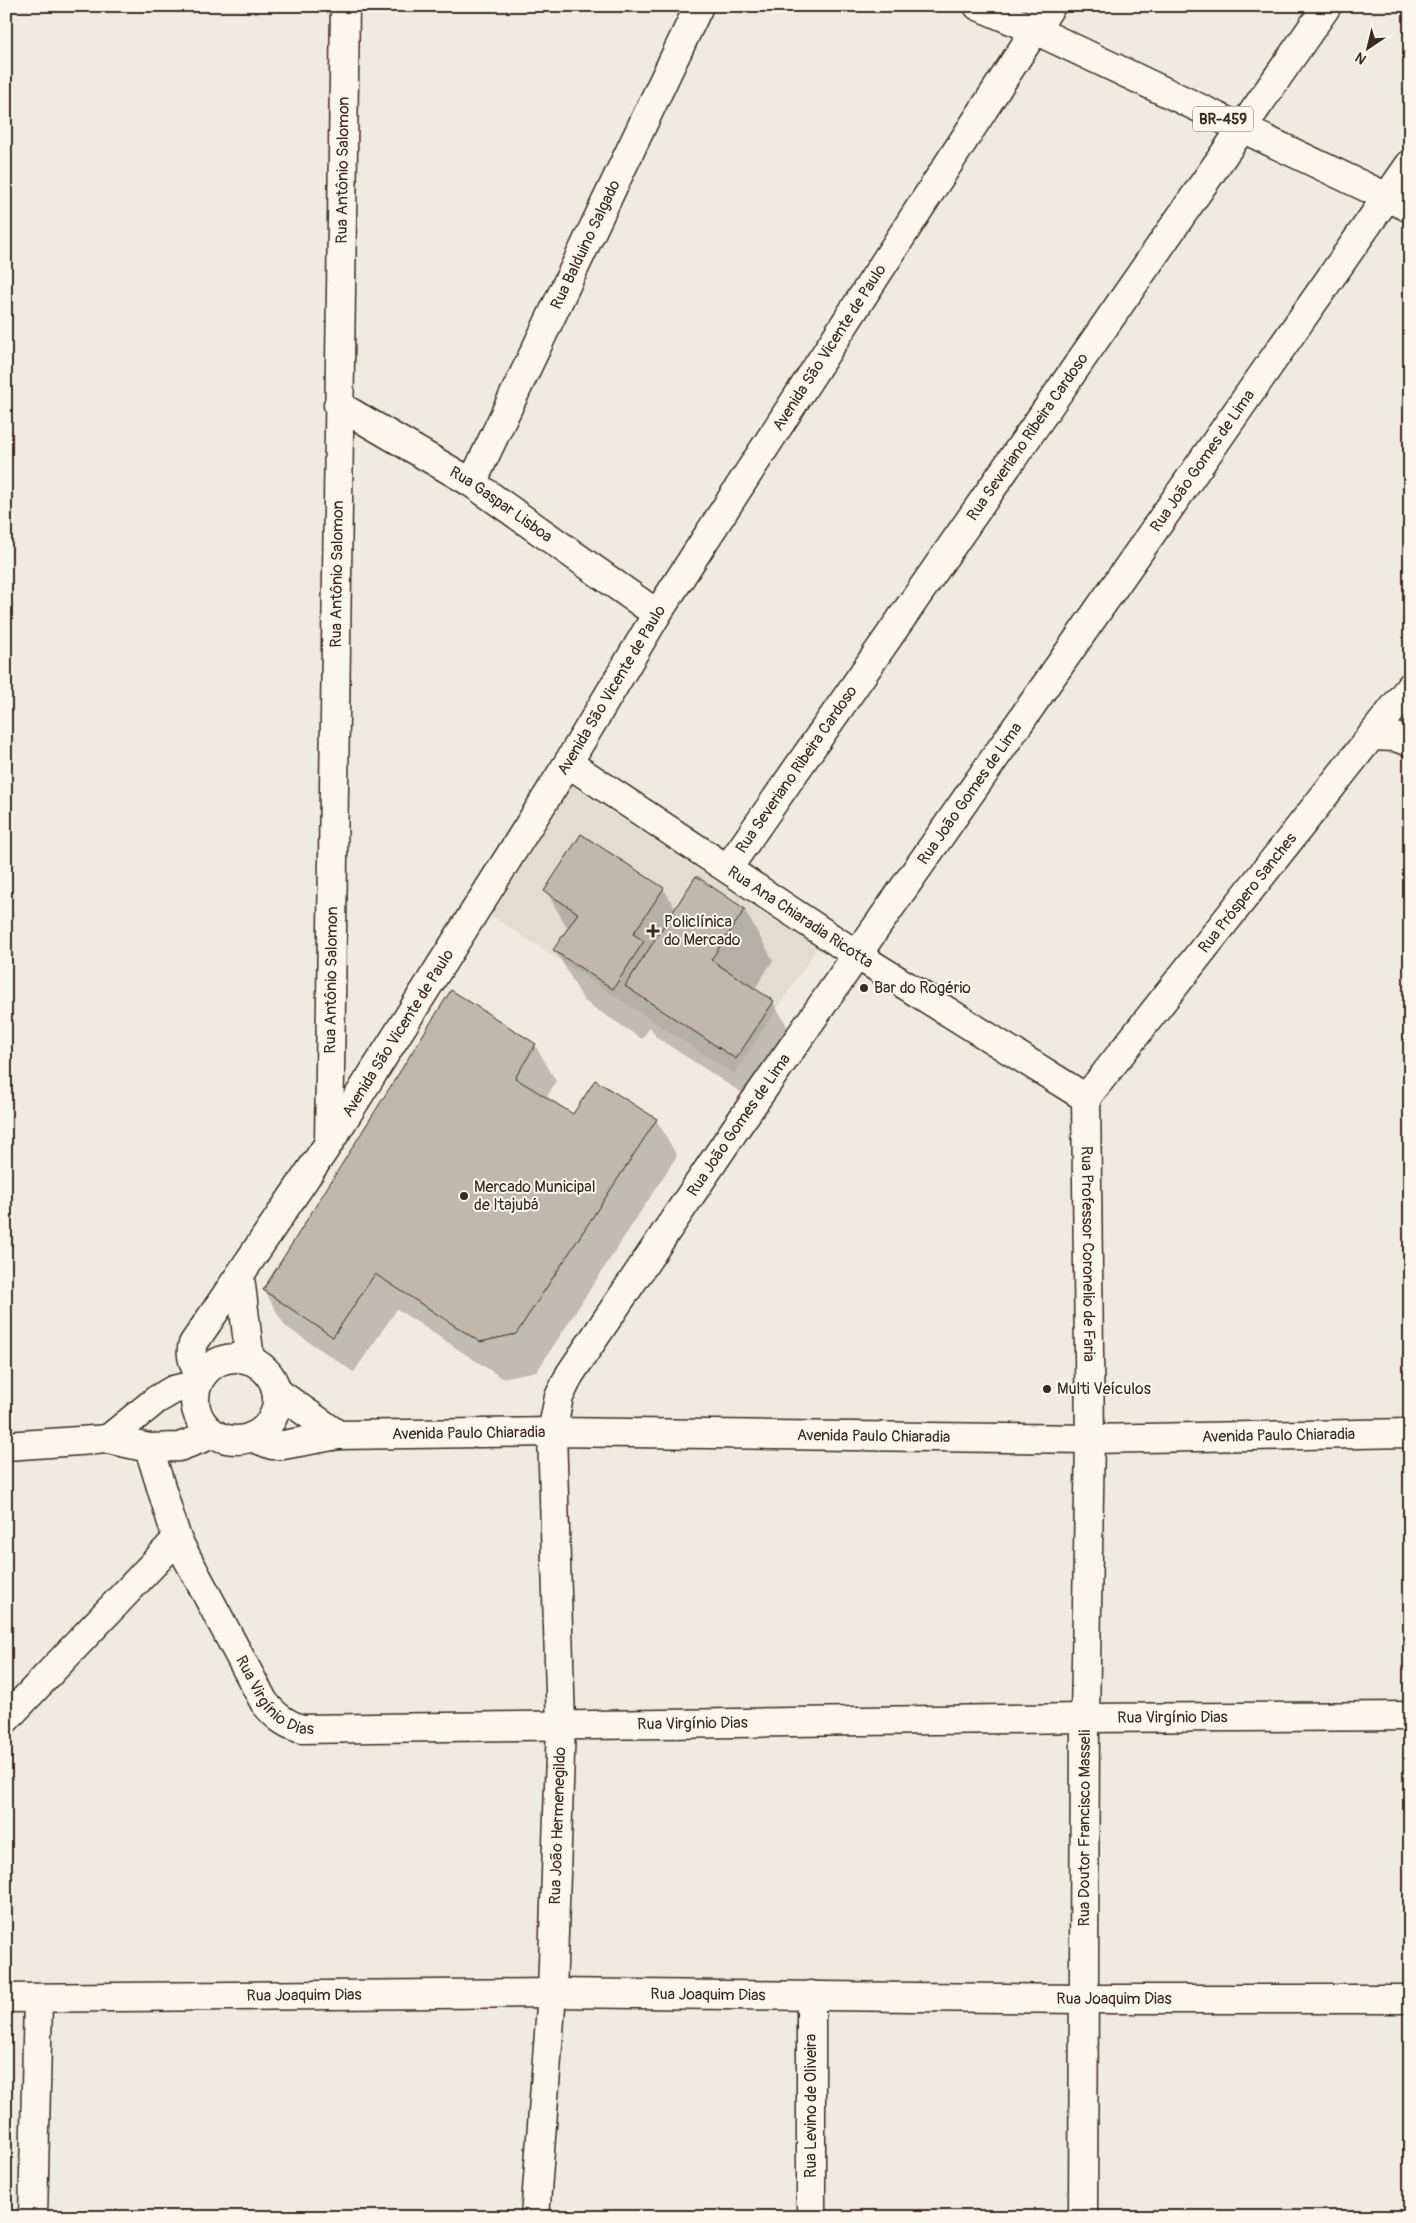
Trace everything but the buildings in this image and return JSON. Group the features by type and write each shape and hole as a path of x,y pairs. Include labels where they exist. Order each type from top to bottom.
{"main road":[{"name":"Rua Antônio Salomon","path":"329,1143 345,6"},
{"name":"Rua Balduino Salgado","path":"472,483 699,6"},
{"name":"BR-459","path":"978,6 1035,30 1398,203"},
{"name":"Avenida São Vicente de Paulo","path":"199,1381 191,1352 194,1344 329,1143 568,763 657,614 1051,6"},
{"name":"Rua Severiano Ribeira Cardoso","path":"728,868 1244,129 1327,6"},
{"name":"Rua João Gomes de Lima","path":"552,1432 559,1397 570,1374 736,1128 857,955 1398,203 1410,164"},
{"name":"Rua Gaspar Lisboa","path":"338,405 472,483 657,614"},
{"name":"Rua Próspero Sanches","path":"1086,1098 1410,687"},
{"path":"1372,736 1395,737 1410,742"},
{"name":"Rua Ana Chiaradia Ricotta","path":"568,763 857,955 1086,1098"},
{"name":"Rua Professor Coronelio de Faria","path":"1086,1098 1090,1439"},
{"path":"240,1278 250,1360"},
{"path":"236,1358 250,1360 262,1367 271,1378 276,1391 277,1405 272,1418 264,1430 251,1437 239,1440 226,1439 214,1434 201,1420 194,1402 199,1381 210,1366 222,1360 236,1358"},
{"path":"108,1438 156,1400 173,1390 199,1381"},
{"path":"276,1391 338,1435"},
{"name":"Avenida Paulo Chiaradia","path":"251,1437 272,1445 283,1445 338,1435 552,1432 1090,1439 1410,1432"},
{"name":"Rua João Hermenegildo","path":"535,2217 552,1992 561,1725 552,1432"},
{"path":"14,1446 108,1438 150,1448 179,1447 214,1434"},
{"name":"Rua Doutor Francisco Masseli","path":"1083,2217 1085,1718 1090,1439"},
{"name":"Rua Virgínio Dias","path":"150,1448 177,1539 264,1702 276,1716 288,1725 302,1729 1085,1718 1410,1716"},
{"path":"6,1718 177,1539"},
{"name":"Rua Joaquim Dias","path":"6,1998 552,1992 1083,1999 1410,1999"},
{"name":"Rua Levino de Oliveira","path":"811,1996 811,2217"},
{"path":"33,2217 38,1999"}],"shaded area":[{"name":"Policlínica do Mercado","path":"572,786 817,948 734,1074 489,914"}],"place":[{"name":"Policlínica do Mercado","path":"653,931"},
{"name":"Bar do Rogério","path":"864,988"},
{"name":"Mercado Municipal de Itajubá","path":"464,1196"},
{"name":"Multi Veículos","path":"1047,1389"}]}
